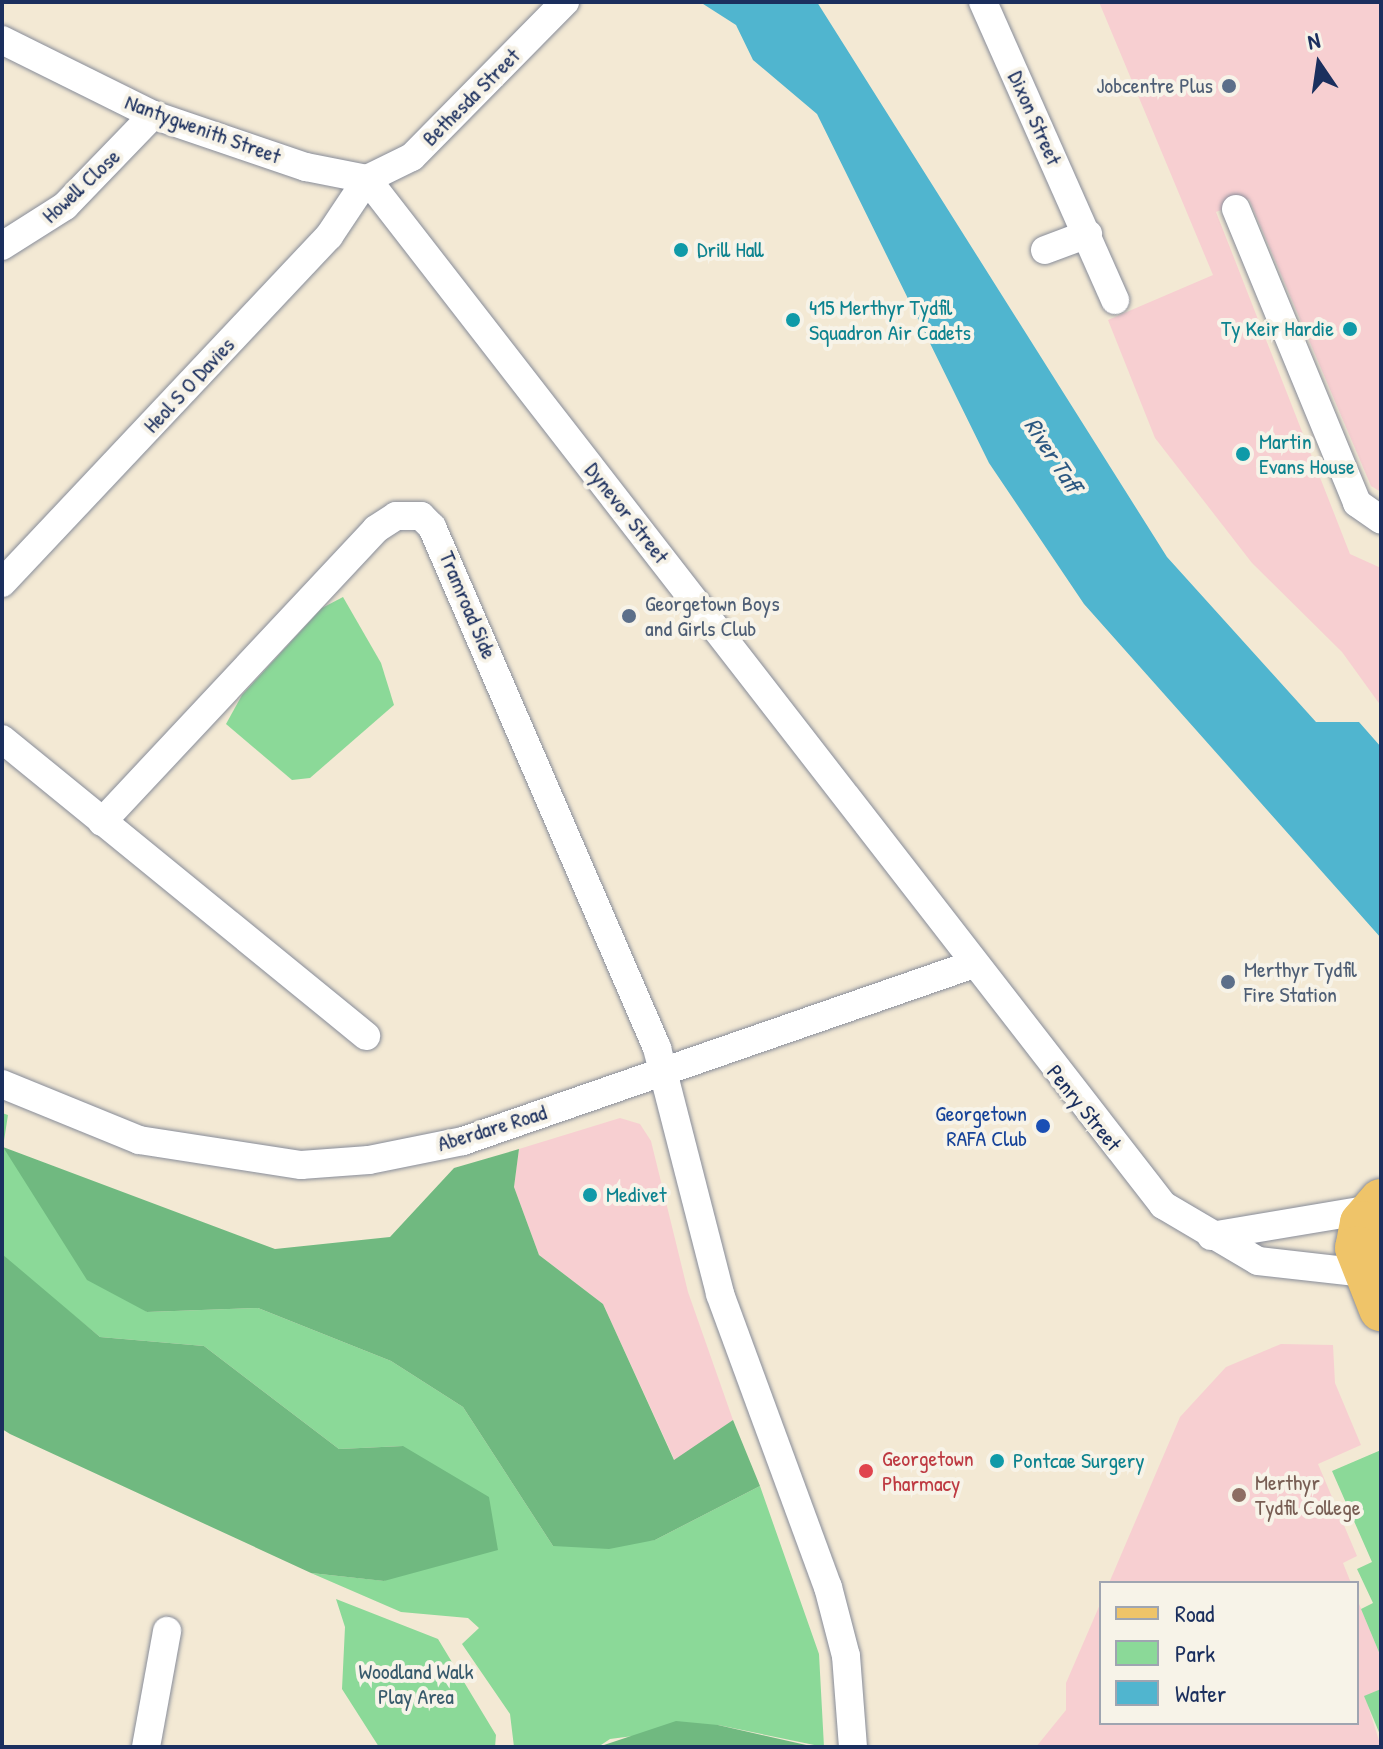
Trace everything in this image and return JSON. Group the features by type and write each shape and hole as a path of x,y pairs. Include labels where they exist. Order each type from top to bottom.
{"main road":[{"path":"1373,1291 1357,1248 1377,1205"}],"street":[{"name":"Bethesda Street","path":"367,179 412,157 565,2"},
{"name":"Dixon Street","path":"983,2 1115,300"},
{"name":"Nantygwenith Street","path":"2,40 153,115 306,167 367,179"},
{"name":"Howell Close","path":"2,246 65,206 153,115"},
{"name":"Heol S O Davies","path":"2,583 329,236 367,179"},
{"name":"Dynevor Street","path":"367,179 971,965"},
{"path":"1236,209 1357,503 1381,520"},
{"path":"1045,250 1088,234"},
{"name":"Tramroad Side","path":"102,822 376,529 396,516 421,516 445,549 663,1069"},
{"path":"2,739 366,1036"},
{"name":"Aberdare Road","path":"2,1084 139,1140 301,1165 463,1141 663,1069 971,965"},
{"name":"Penry Street","path":"971,965 1163,1205 1258,1261 1373,1291"},
{"path":"663,1069 720,1294 828,1587 846,1656 853,1747"},
{"path":"1211,1236 1377,1205"},
{"path":"146,1747 167,1631"}],"shaded area":[{"path":"1099,2 1381,2 1381,492 1371,486 1249,199 1216,212 1350,554 1381,568 1381,706 1342,652 1252,563 1155,438 1108,320 1213,275"},
{"path":"620,1118 640,1124 651,1141 688,1292 733,1420 675,1461 603,1304 539,1255 514,1187 519,1149"},
{"name":"Merthyr Tydfil College","path":"1281,1344 1333,1345 1335,1383 1361,1445 1318,1464 1357,1556 1343,1563 1350,1581 1110,1581 1180,1417 1226,1367"},
{"path":"1359,1604 1381,1657 1380,1691 1365,1696 1381,1747 1036,1747 1066,1710 1066,1683 1099,1607 1099,1725 1359,1725"}],"green space":[{"path":"343,597 381,663 394,705 310,778 292,780 226,724 242,695 322,608"},
{"path":"2,1113 8,1115 3,1147 147,1312 258,1308 391,1361 463,1407 553,1546 655,1540 760,1486 819,1654 824,1747 718,1725 610,1739 598,1747 514,1747 510,1714 462,1644 479,1628 468,1618 401,1612 311,1573 385,1581 403,1446 339,1449 204,1346 100,1337 11,1264 2,1254"},
{"path":"3,1147 275,1249 390,1237 454,1168 519,1149 514,1187 539,1255 603,1304 674,1460 733,1420 760,1486 655,1540 609,1549 553,1546 463,1407 391,1361 258,1308 147,1312 87,1280"},
{"path":"2,1254 100,1337 204,1346 339,1449 403,1446 489,1497 498,1550 384,1581 311,1573 10,1434 2,1429"},
{"path":"1381,1450 1381,1657 1361,1609 1373,1603 1357,1569 1372,1562 1332,1471"},
{"name":"Woodland Walk Play Area","path":"336,1599 438,1639 496,1735 495,1747 379,1747 342,1689 345,1627"},
{"path":"1381,1689 1381,1737 1364,1696"},
{"path":"676,1721 718,1725 815,1747 598,1747"}],"water":[{"name":"River Taff","path":"700,2 817,2 1167,557 1316,722 1359,722 1381,747 1381,938 1084,604 989,463 817,114 753,60 736,25"}],"place":[{"name":"Jobcentre Plus","path":"1229,86"},
{"name":"Drill Hall","path":"681,250"},
{"name":"415 Merthyr Tydfil Squadron Air Cadets","path":"793,320"},
{"name":"Ty Keir Hardie","path":"1350,329"},
{"name":"Martin Evans House","path":"1243,454"},
{"name":"Georgetown Boys and Girls Club","path":"629,616"},
{"name":"Merthyr Tydfil Fire Station","path":"1228,982"},
{"name":"Georgetown RAFA Club","path":"1043,1126"},
{"name":"Medivet","path":"590,1195"},
{"name":"Pontcae Surgery","path":"997,1461"},
{"name":"Georgetown Pharmacy","path":"866,1471"},
{"name":"Merthyr Tydfil College","path":"1239,1495"}]}
